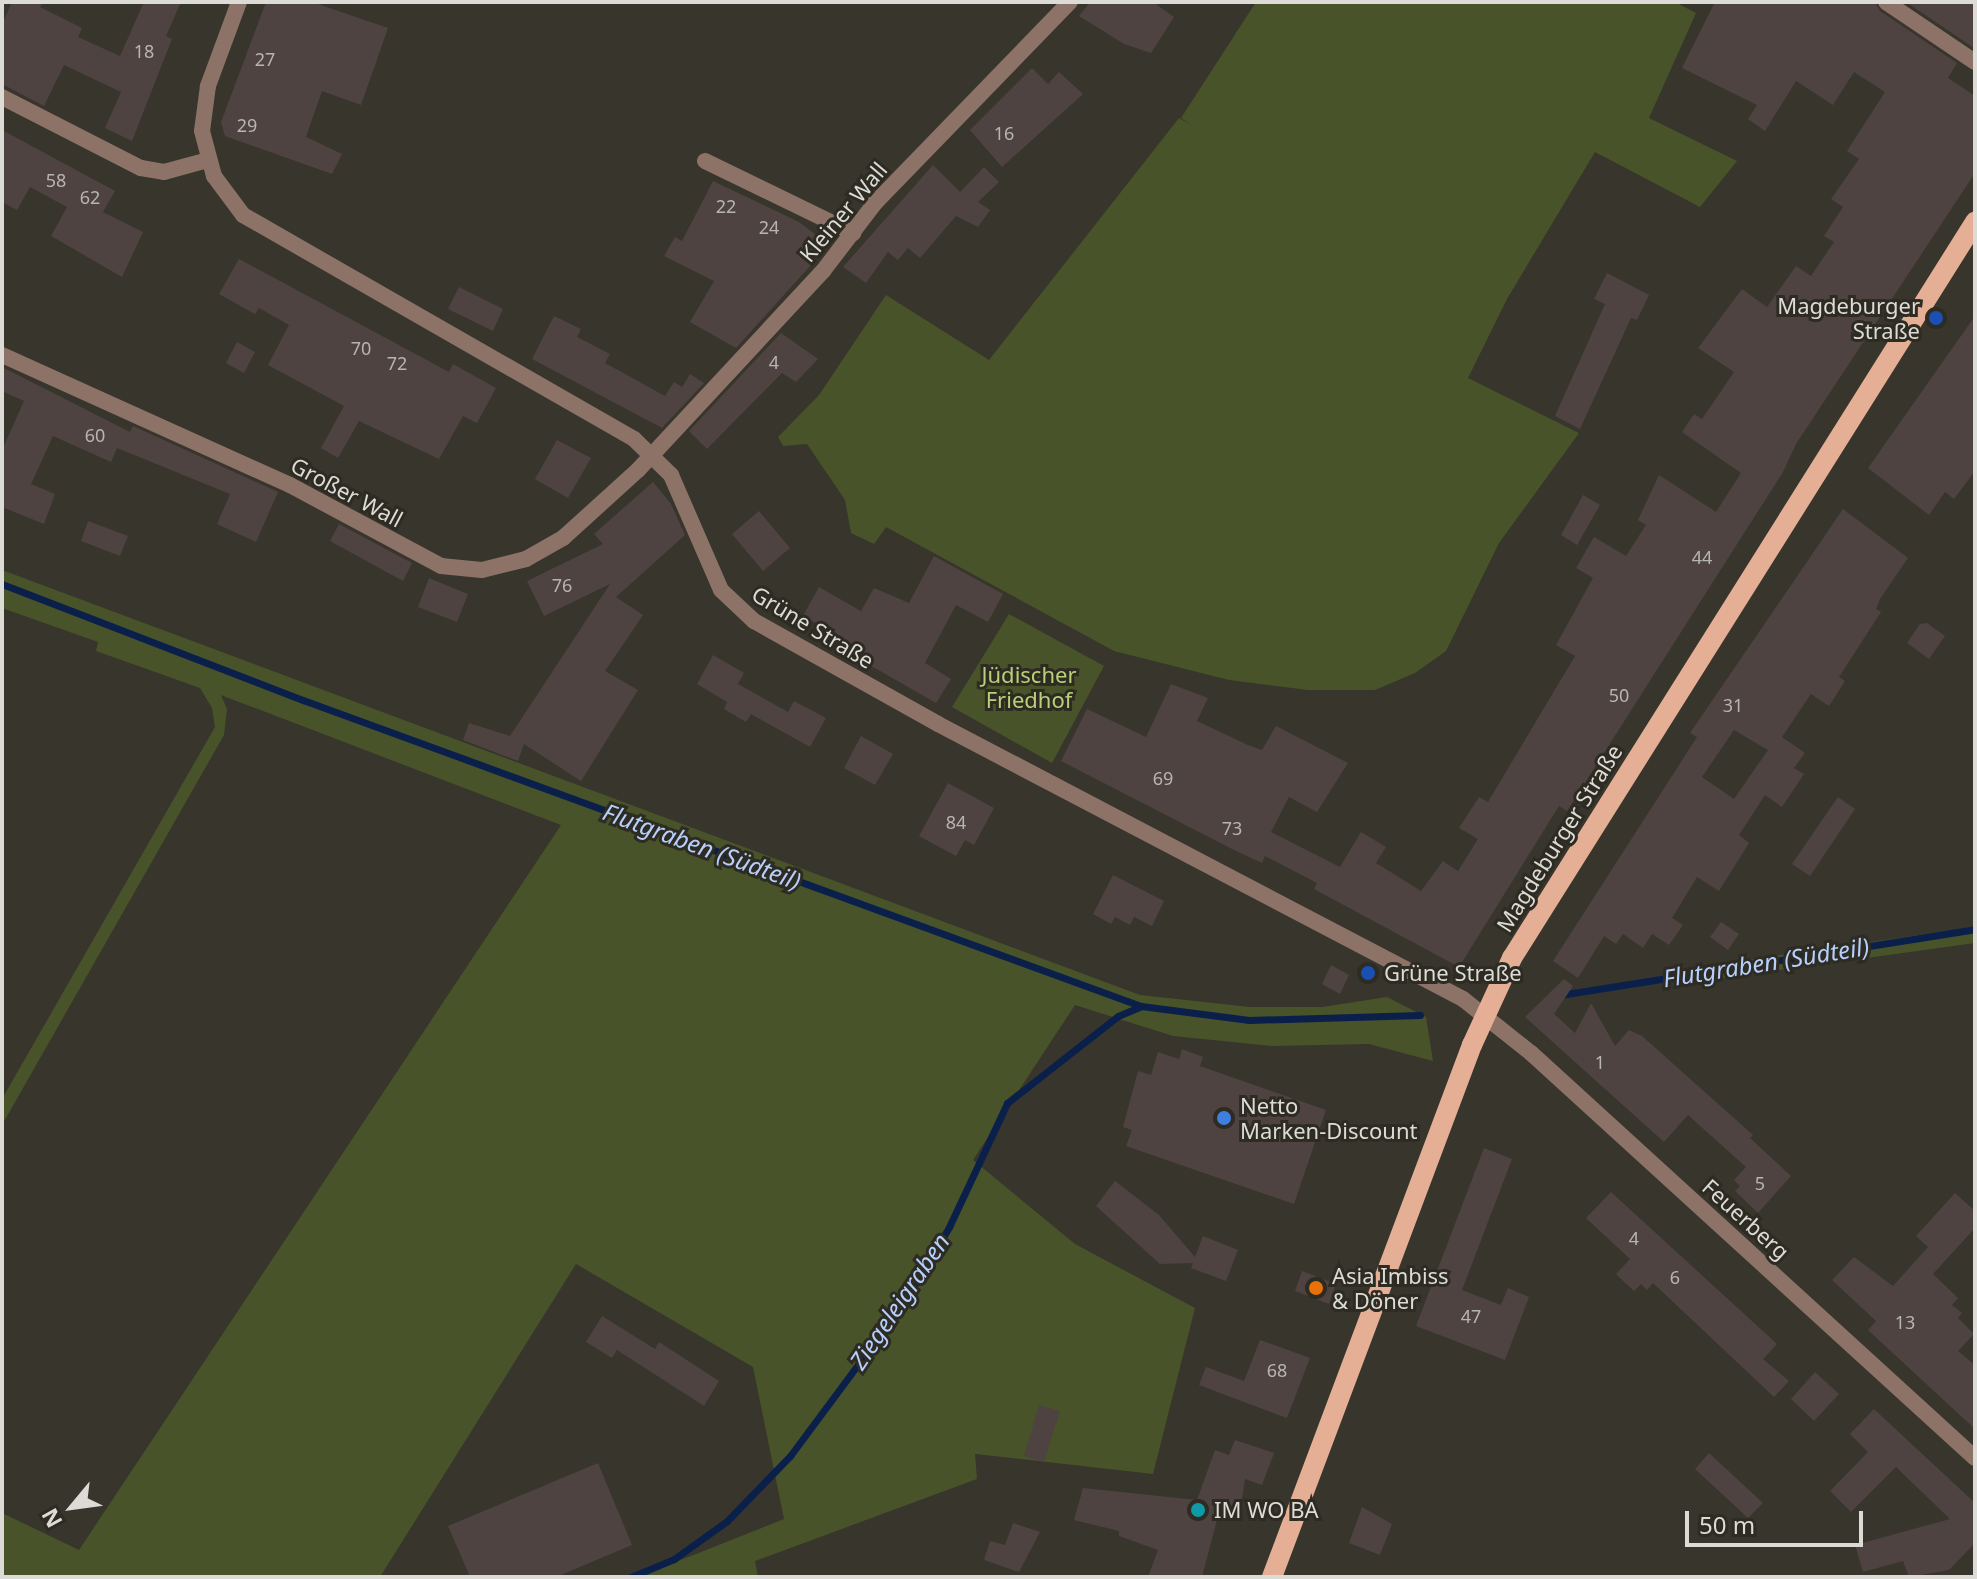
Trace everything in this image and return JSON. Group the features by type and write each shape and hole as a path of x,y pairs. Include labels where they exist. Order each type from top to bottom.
{"main road":[{"name":"Magdeburger Straße","path":"1272,1577 1484,1017 1542,908 1975,222"}],"street":[{"name":"Grüne Straße","path":"239,2 201,111 208,160 225,195 269,234 653,454 680,492 721,590 754,621 938,724 1463,999 1484,1017"},
{"name":"Kleiner Wall","path":"653,454 853,233 875,203 1070,2"},
{"path":"1886,2 1975,62"},
{"path":"2,97 141,168 164,172 208,160"},
{"path":"705,161 853,233"},
{"name":"Großer Wall","path":"2,355 290,485 441,566 458,570 502,566 546,549 653,454"},
{"name":"Feuerberg","path":"1484,1017 1531,1053 1975,1458"}],"green space":[{"path":"1256,2 1675,2 1696,13 1649,118 1737,161 1700,207 1595,152 1507,299 1468,378 1579,433 1499,543 1446,651 1415,673 1375,690 1308,690 1229,680 1114,651 886,527 874,544 851,533 845,500 807,444 783,446 778,437 819,395 886,295 989,360 1179,118 1191,125 1181,118"},
{"path":"2,570 1140,995 1250,1007 1322,1007 1387,997 1426,1017 1433,1061 1369,1044 1273,1046 1173,1036 1075,1005 973,1160 1075,1244 1195,1308 1153,1474 975,1454 977,1479 755,1561 758,1577 638,1577 784,1519 753,1367 576,1264 380,1577 2,1577 2,1513 79,1550 561,825 221,695 227,709 224,735 2,1125 2,1099 215,727 212,708 200,688 96,651 98,642 2,608"},
{"name":"Jüdischer Friedhof","path":"1009,614 1104,666 1052,763 952,707"},
{"path":"1975,927 1975,943 1701,981 1717,964"}],"building":[{"path":"12,2 43,2 40,7 82,28 78,37 120,56 144,2 181,2 166,36 172,39 132,141 105,128 121,92 64,65 44,106 2,84 2,24"},
{"path":"266,2 312,2 388,28 361,105 322,91 306,137 342,154 332,174 225,136 221,122"},
{"path":"1090,2 1153,2 1174,17 1151,53 1124,44 1079,16"},
{"path":"1715,2 1875,2 1880,11 1957,63 1948,78 1975,96 1975,173 1796,444 1783,472 1567,811 1559,806 1459,967 1314,889 1317,883 1265,856 1262,863 1061,761 1087,709 1146,737 1171,684 1208,698 1197,721 1248,745 1262,750 1276,726 1348,763 1317,812 1289,797 1271,832 1340,867 1361,832 1386,847 1376,863 1421,891 1443,861 1458,871 1478,839 1459,828 1479,797 1488,802 1575,656 1556,645 1593,578 1576,568 1594,537 1626,556 1646,525 1638,520 1659,475 1716,512 1741,473 1682,432 1694,414 1702,419 1734,372 1698,348 1742,289 1767,307 1796,266 1811,276 1834,242 1824,236 1843,207 1831,199 1859,159 1847,151 1885,92 1854,72 1833,105 1796,81 1765,131 1748,119 1757,105 1682,68"},
{"path":"1906,2 1975,2 1975,49 1968,44"},
{"path":"1032,68 1048,84 1059,72 1083,94 1002,167 970,130"},
{"path":"2,130 115,191 103,212 143,232 122,277 51,236 67,207 30,187 17,210 2,202"},
{"path":"933,165 960,192 984,167 999,182 978,202 990,210 978,227 956,216 920,258 908,248 898,260 888,252 866,283 843,267"},
{"path":"713,181 799,222 829,245 736,348 690,322 714,281 664,256 675,237 682,241"},
{"path":"239,259 449,372 453,364 496,388 477,423 463,416 439,459 359,421 338,458 321,448 344,406 268,365 289,325 259,308 255,314 219,294"},
{"path":"1607,273 1649,295 1637,320 1631,318 1580,429 1555,416 1605,304 1594,299"},
{"path":"459,287 503,309 493,331 448,309"},
{"path":"554,316 581,329 577,337 610,354 605,363 665,396 674,382 682,387 690,374 704,383 662,428 532,359"},
{"path":"1975,316 1975,471 1954,499 1945,492 1929,515 1868,468"},
{"path":"781,333 818,359 796,382 782,373 707,449 689,431"},
{"path":"237,342 255,352 244,373 226,363"},
{"path":"2,367 130,432 133,426 278,492 256,542 217,524 230,494 117,448 111,462 53,436 31,484 55,494 44,524 2,507 2,450 24,401 2,391"},
{"path":"557,440 591,458 568,498 535,479"},
{"path":"653,482 671,504 685,535 616,597 643,615 605,671 638,690 581,781 524,744 518,761 463,740 469,723 510,736 610,584 544,616 527,581 603,544 594,534"},
{"path":"1583,495 1600,505 1577,545 1561,535"},
{"path":"1843,509 1908,558 1880,599 1876,609 1881,612 1839,677 1845,681 1829,706 1811,694 1782,737 1805,753 1794,768 1804,774 1782,807 1765,795 1739,835 1749,843 1719,891 1697,877 1672,918 1683,925 1669,945 1652,934 1643,948 1623,934 1616,944 1604,936 1578,978 1553,961 1697,737 1690,733","holes":["1734,730 1768,750 1734,799 1702,777"]},
{"path":"759,511 790,548 763,571 732,534"},
{"path":"88,521 128,536 120,556 81,541"},
{"path":"339,524 412,563 403,581 330,541"},
{"path":"934,556 1003,594 988,622 956,605 925,663 951,679 936,703 840,648 844,639 803,616 819,587 861,611 874,588 909,603"},
{"path":"429,578 468,594 457,622 418,607"},
{"path":"1927,623 1945,636 1929,659 1907,643 1920,624"},
{"path":"713,655 744,673 738,684 788,712 794,701 826,718 810,747 751,714 746,722 724,709 727,702 697,684"},
{"path":"861,736 893,754 875,785 844,768"},
{"path":"948,783 994,808 974,845 965,840 956,856 919,836"},
{"path":"1838,797 1855,809 1810,876 1792,864"},
{"path":"1113,875 1164,901 1152,926 1134,917 1130,925 1115,917 1111,924 1093,914"},
{"path":"1721,922 1739,934 1728,950 1710,937"},
{"path":"1331,965 1349,975 1340,994 1322,984"},
{"path":"1564,979 1573,986 1554,1014 1575,1033 1591,1003 1615,1046 1629,1030 1642,1036 1753,1135 1750,1138 1791,1176 1758,1213 1735,1191 1740,1186 1734,1180 1746,1167 1688,1115 1664,1142 1525,1017"},
{"name":"Netto Marken-Discount","path":"1182,1049 1203,1057 1200,1066 1326,1110 1294,1204 1126,1146 1132,1130 1123,1127 1138,1071 1151,1075 1158,1052 1179,1059"},
{"path":"1484,1148 1512,1159 1462,1290 1501,1305 1508,1288 1529,1297 1505,1360 1416,1326"},
{"path":"1115,1181 1159,1215 1195,1257 1203,1236 1238,1250 1226,1281 1191,1268 1193,1263 1160,1264 1096,1206"},
{"path":"1611,1192 1777,1344 1763,1359 1789,1381 1774,1397 1653,1283 1647,1290 1641,1284 1634,1291 1616,1274 1630,1259 1586,1218"},
{"path":"1955,1193 1975,1211 1975,1228 1933,1274 1958,1298 1952,1305 1962,1313 1958,1318 1974,1334 1958,1351 1975,1365 1975,1429 1868,1330 1876,1321 1832,1280 1854,1257 1893,1286 1928,1247 1916,1236"},
{"name":"Asia Imbiss & Döner","path":"1302,1271 1336,1284 1329,1304 1295,1291"},
{"path":"602,1316 655,1349 659,1342 719,1381 704,1406 617,1350 612,1358 586,1342"},
{"path":"1260,1340 1310,1358 1287,1418 1199,1385 1206,1367 1244,1381"},
{"path":"1815,1372 1839,1394 1814,1421 1791,1399"},
{"path":"1039,1405 1060,1411 1044,1462 1024,1456"},
{"path":"1874,1409 1975,1503 1975,1543 1949,1570 1909,1577 1903,1561 1863,1572 1855,1545 1950,1519 1896,1467 1851,1512 1830,1491 1868,1452 1850,1434"},
{"path":"1235,1440 1274,1453 1262,1485 1245,1479 1239,1519 1218,1516 1202,1577 1148,1577 1158,1550 1119,1536 1119,1531 1074,1520 1083,1488 1197,1500 1215,1450 1229,1455"},
{"path":"1709,1453 1763,1503 1748,1518 1695,1469"},
{"path":"598,1463 632,1545 556,1577 470,1577 448,1526"},
{"path":"1362,1507 1392,1524 1380,1555 1349,1543"},
{"path":"1013,1523 1040,1532 1019,1572 984,1560 990,1541 1005,1545"}],"waterway":[{"name":"Flutgraben (Südteil)","path":"2,584 303,700 1141,1006 1249,1020 1420,1015"},
{"name":"Flutgraben (Südteil)","path":"1560,995 1975,929"},
{"name":"Ziegeleigraben","path":"631,1577 674,1559 727,1521 790,1456 903,1304 949,1227 1007,1103 1118,1016 1141,1006"}],"place":[{"name":"Magdeburger Straße","path":"1936,318"},
{"name":"Grüne Straße","path":"1368,973"},
{"name":"Netto Marken-Discount","path":"1224,1118"},
{"name":"Asia Imbiss & Döner","path":"1316,1288"},
{"name":"IM WO BA","path":"1198,1510"}]}
